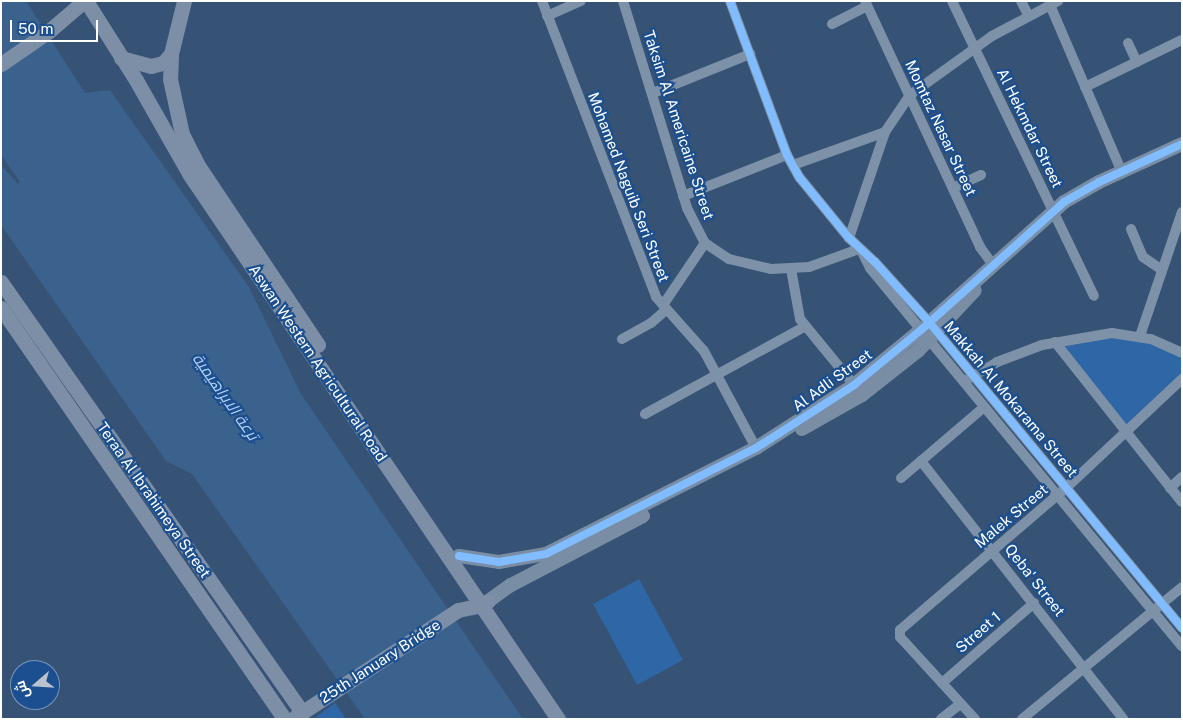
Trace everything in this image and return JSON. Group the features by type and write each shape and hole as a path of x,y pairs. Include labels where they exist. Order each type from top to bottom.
{"main road":[{"path":"1,64 49,31 85,1"},
{"name":"Aswan Western Agricultural Road","path":"85,1 190,175 469,586 486,603"},
{"name":"Aswan Western Agricultural Road","path":"184,1 171,54 170,79 177,118 199,167 459,556 486,603 542,687 567,719"},
{"path":"121,58 152,66 163,63 171,54"},
{"name":"Teraa Al Ibrahimeya Street","path":"1,282 80,394 300,716"},
{"name":"Teraa Al Ibrahimeya Street","path":"1,308 285,719"},
{"path":"67,404 80,394"},
{"path":"458,610 469,586"},
{"name":"25th January Bridge","path":"300,716 320,700 458,610 486,603"},
{"name":"Aswan Western Agricultural Road","path":"542,687 558,719"}],"street":[{"name":"Mohamed Naguib Seri Street","path":"542,1 651,286 665,307 696,340 717,374 756,448"},
{"path":"547,16 581,1"},
{"name":"Taksim Al Americaine Street","path":"623,1 692,220 705,243 729,259 753,266 791,269 826,262 861,251"},
{"name":"Makkah Al Mokarama Street","path":"730,1 793,165 849,238 875,262 968,378 1067,488 1182,628"},
{"name":"Al Hekmdar Street","path":"952,1 1094,296"},
{"path":"1021,1 1028,15"},
{"path":"849,238 885,132 910,95 974,48 1028,15 1054,3 1086,87 1122,172"},
{"path":"832,24 866,4"},
{"name":"Momtaz Nasar Street","path":"866,4 980,246 994,266"},
{"path":"1086,87 1182,40"},
{"path":"1128,42 1137,62"},
{"path":"653,94 750,54"},
{"path":"793,165 885,132"},
{"name":"Al Adli Street","path":"486,603 511,585 841,408 929,331 1054,210 1087,188 1182,144"},
{"path":"684,196 788,155"},
{"path":"953,188 981,175"},
{"path":"1140,336 1182,213"},
{"path":"1131,229 1144,257 1162,270"},
{"path":"622,339 651,323 665,307 705,243"},
{"path":"791,269 797,311 804,327 854,385"},
{"path":"644,414 804,327"},
{"name":"Al Adli Street","path":"459,556 499,562 546,554 756,448 854,385 929,331"},
{"path":"968,378 1003,359 1055,342 1112,333 1140,336 1182,353"},
{"path":"1055,342 1182,502"},
{"name":"Makkah Al Mokarama Street","path":"968,378 984,407 1182,646"},
{"name":"Malek Street","path":"942,684 900,637 900,630 1128,434 1182,379"},
{"path":"902,478 984,407"},
{"name":"Qeba' Street","path":"921,461 1124,719"},
{"path":"1170,488 1182,477"},
{"path":"1022,719 1084,666 1182,588"},
{"name":"Street 1","path":"942,684 1034,603"},
{"path":"942,684 975,719"},
{"path":"941,719 960,704"}],"shaded area":[{"path":"1137,336 1182,354 1182,377 1127,433 1057,342"},
{"path":"639,579 683,660 637,685 593,604"},
{"path":"335,703 346,719 317,719 316,717"}],"water":[{"name":"ترعة الابراهيمية","path":"1,1 26,1 85,93 110,90 249,287 301,394 523,719 365,719 192,474 166,461 1,225 1,165 18,184 20,182 1,155"}],"cycle path":[{"path":"730,1 787,155 800,178 849,238 875,262 929,322 1182,628"},
{"path":"459,556 499,562 546,554 756,448 854,385 921,330 1064,202 1099,182 1182,144"}]}
